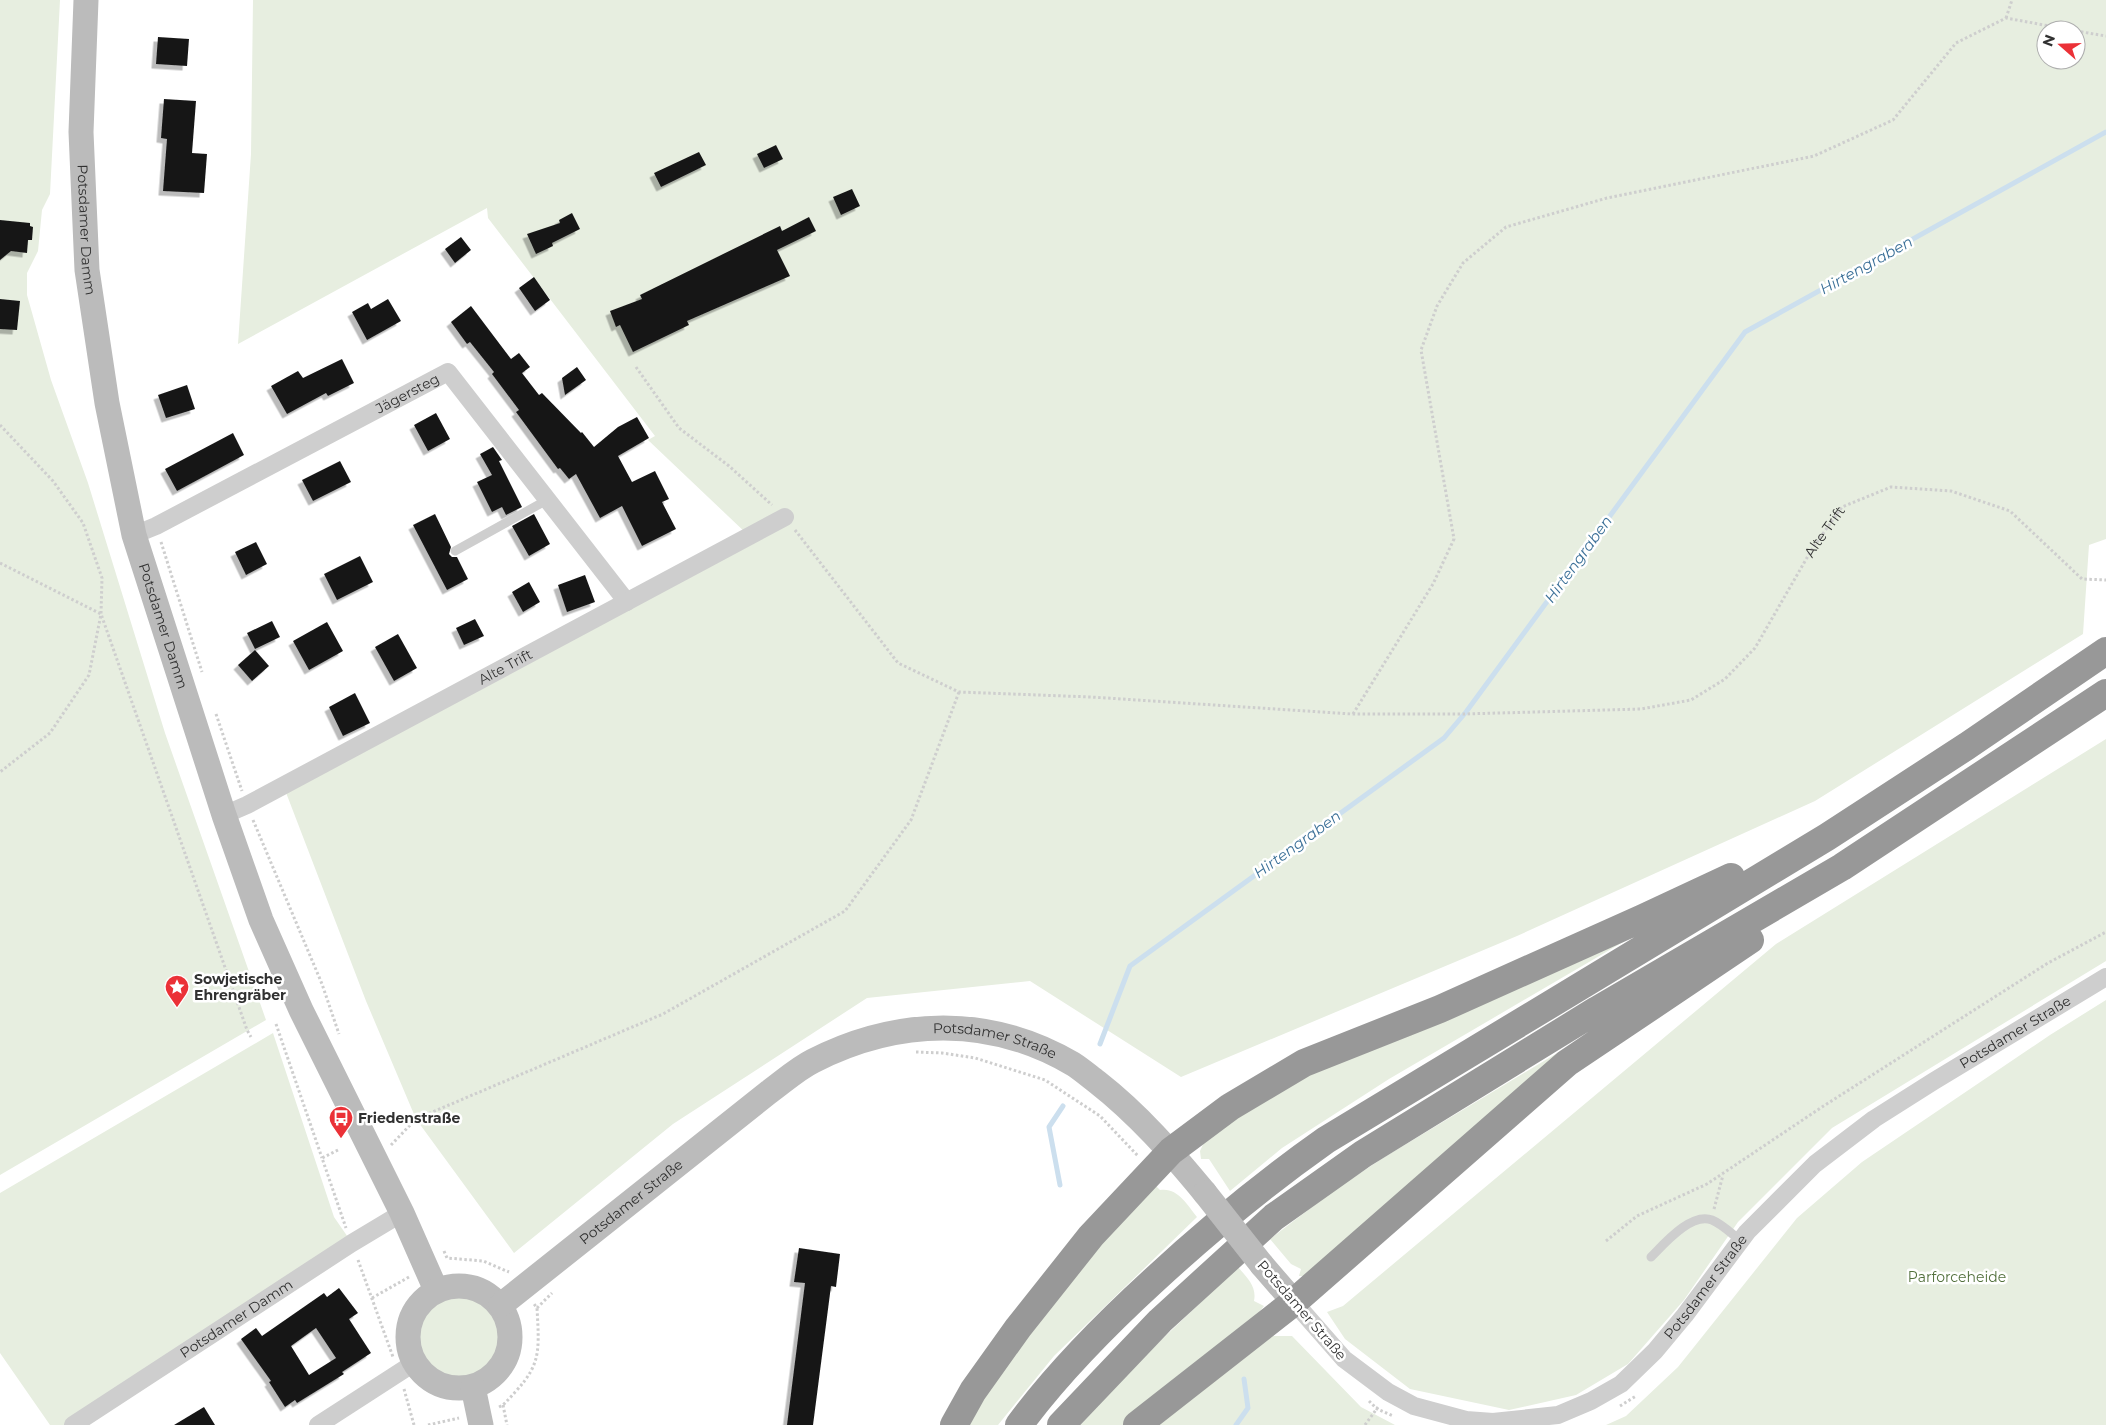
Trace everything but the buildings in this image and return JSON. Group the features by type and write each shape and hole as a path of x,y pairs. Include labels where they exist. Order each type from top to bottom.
{"highway":[{"path":"1019,1425 1085,1347 1119,1312 1202,1235 1282,1170 1326,1140 1827,837 1967,746 2106,651"},
{"path":"1061,1425 1160,1321 1274,1217 1363,1154 1597,1010 1842,866 2106,693"},
{"path":"954,1425 973,1391 1018,1328 1091,1236 1171,1152 1230,1106 1304,1063 1440,1008 1634,922 1762,862 1827,837"},
{"path":"1137,1425 1294,1302 1567,1063 1809,900 1842,866"}],"street":[{"name":"Potsdamer Damm","path":"86,0 81,132 87,270 107,403 145,530 224,814 261,920 281,967 363,1138 402,1214 436,1290"},
{"name":"Jägersteg","path":"145,530 448,372 627,602"},
{"name":"Alte Trift","path":"224,814 247,805 785,517"},
{"name":"Potsdamer Straße","path":"501,1305 531,1298 769,1092 811,1062 858,1042 887,1033 953,1027 997,1034 1035,1045 1074,1064 1119,1100 1171,1152 1262,1265 1344,1359 1388,1392 1414,1406 1466,1420 1494,1422 1558,1415 1591,1401 1621,1384 1655,1351 1747,1232 1815,1164 1874,1119 2106,977"},
{"name":"Potsdamer Damm","path":"73,1425 352,1243 402,1214"},
{"path":"464,1285 478,1288 490,1295 501,1305 508,1320 511,1337 508,1353 500,1368 488,1380 473,1387 456,1389 440,1385 425,1376 414,1363 409,1347 408,1330 413,1314 423,1300 436,1290 464,1285"},
{"path":"318,1425 414,1363"},
{"path":"473,1387 481,1425"}],"lane":[{"path":"455,551 547,500"},
{"path":"1651,1257 1692,1221 1711,1220 1741,1241"}],"path":[{"path":"2006,18 2012,0"},
{"path":"1352,714 1433,584 1454,538 1420,350 1437,306 1463,263 1506,227 1606,198 1814,156 1893,120 1956,43 2006,18 2036,24"},
{"path":"2086,33 2106,36"},
{"path":"387,1149 416,1119 664,1014 845,911 911,820 959,692 898,663 785,517 729,466 679,428 636,367"},
{"path":"0,425 53,481 83,522 102,578 100,614 89,675 50,732 0,772"},
{"name":"Alte Trift","path":"959,692 1090,697 1352,714 1464,714 1641,709 1691,700 1725,679 1755,648 1812,549 1842,507 1891,487 1951,491 2010,510 2082,579 2106,580"},
{"path":"145,530 204,676"},
{"path":"0,563 100,614 251,1037"},
{"path":"216,714 247,805 322,984 339,1036"},
{"path":"1606,1241 1637,1216 1707,1184 1822,1107 2048,963 2106,932"},
{"path":"276,1024 372,1298"},
{"path":"912,1052 975,1058 1045,1080 1100,1116 1152,1170"},
{"path":"322,1158 338,1150"},
{"path":"1711,1220 1724,1173"},
{"path":"439,1243 447,1258 482,1261 512,1274 531,1298 538,1355 527,1380 503,1405 507,1425"},
{"path":"531,1298 555,1290"},
{"path":"1365,1425 1388,1392"},
{"path":"1615,1409 1631,1401 1638,1394"}],"green space":[{"path":"0,0 60,0 50,194 42,210 38,251 27,273 27,295 51,380 88,483 165,733 266,1020 0,1175"},
{"path":"253,0 2106,0 2106,539 2089,545 2083,634 1815,801 1517,936 1181,1077 1030,981 867,998 673,1124 514,1253 416,1119 366,1001 285,790 748,535 648,440 655,436 488,218 487,208 238,344 251,154"},
{"path":"2106,739 2106,961 1832,1128 1738,1222 1684,1300 1628,1364 1576,1395 1509,1410 1410,1389 1345,1339 1327,1312 1343,1306 1776,944"},
{"path":"1642,931 1389,1079 1282,1148 1230,1191 1209,1159 1201,1159 1200,1151 1205,1140 1261,1095"},
{"name":"Parforceheide","path":"2106,1000 2106,1425 1606,1425 1626,1416 1678,1367 1797,1218 1862,1162 2050,1035"},
{"path":"1627,1011 1304,1276 1299,1276 1301,1269 1291,1264 1270,1239 1333,1191 1383,1158"},
{"path":"273,1033 334,1217 352,1243 73,1425 50,1425 0,1353 0,1193"},
{"path":"1154,1184 1160,1190 1172,1191 1177,1194 1197,1217 1054,1356 998,1425 962,1425 1064,1279"},
{"path":"1238,1267 1253,1287 1254,1301 1264,1306 1256,1316 1129,1425 1080,1425 1137,1363"},
{"path":"459,1293 475,1296 483,1300 495,1312 499,1320 502,1336 499,1352 495,1360 483,1372 475,1376 459,1379 443,1376 435,1372 423,1360 419,1352 416,1336 419,1320 423,1312 435,1300 443,1296"},
{"path":"1268,1336 1292,1336 1361,1407 1395,1425 1158,1425"}],"waterway":[{"name":"Hirtengraben","path":"1100,1044 1130,966 1444,738 1466,712 1745,332 2106,132"},
{"name":"Hirtengraben","path":"1060,1185 1049,1127 1063,1106"},
{"name":"Hirtengraben","path":"1236,1425 1248,1408 1244,1379"}],"place":[{"name":"Sowjetische Ehrengräber","path":"177,1008"},
{"name":"Friedenstraße","path":"341,1139"}]}
